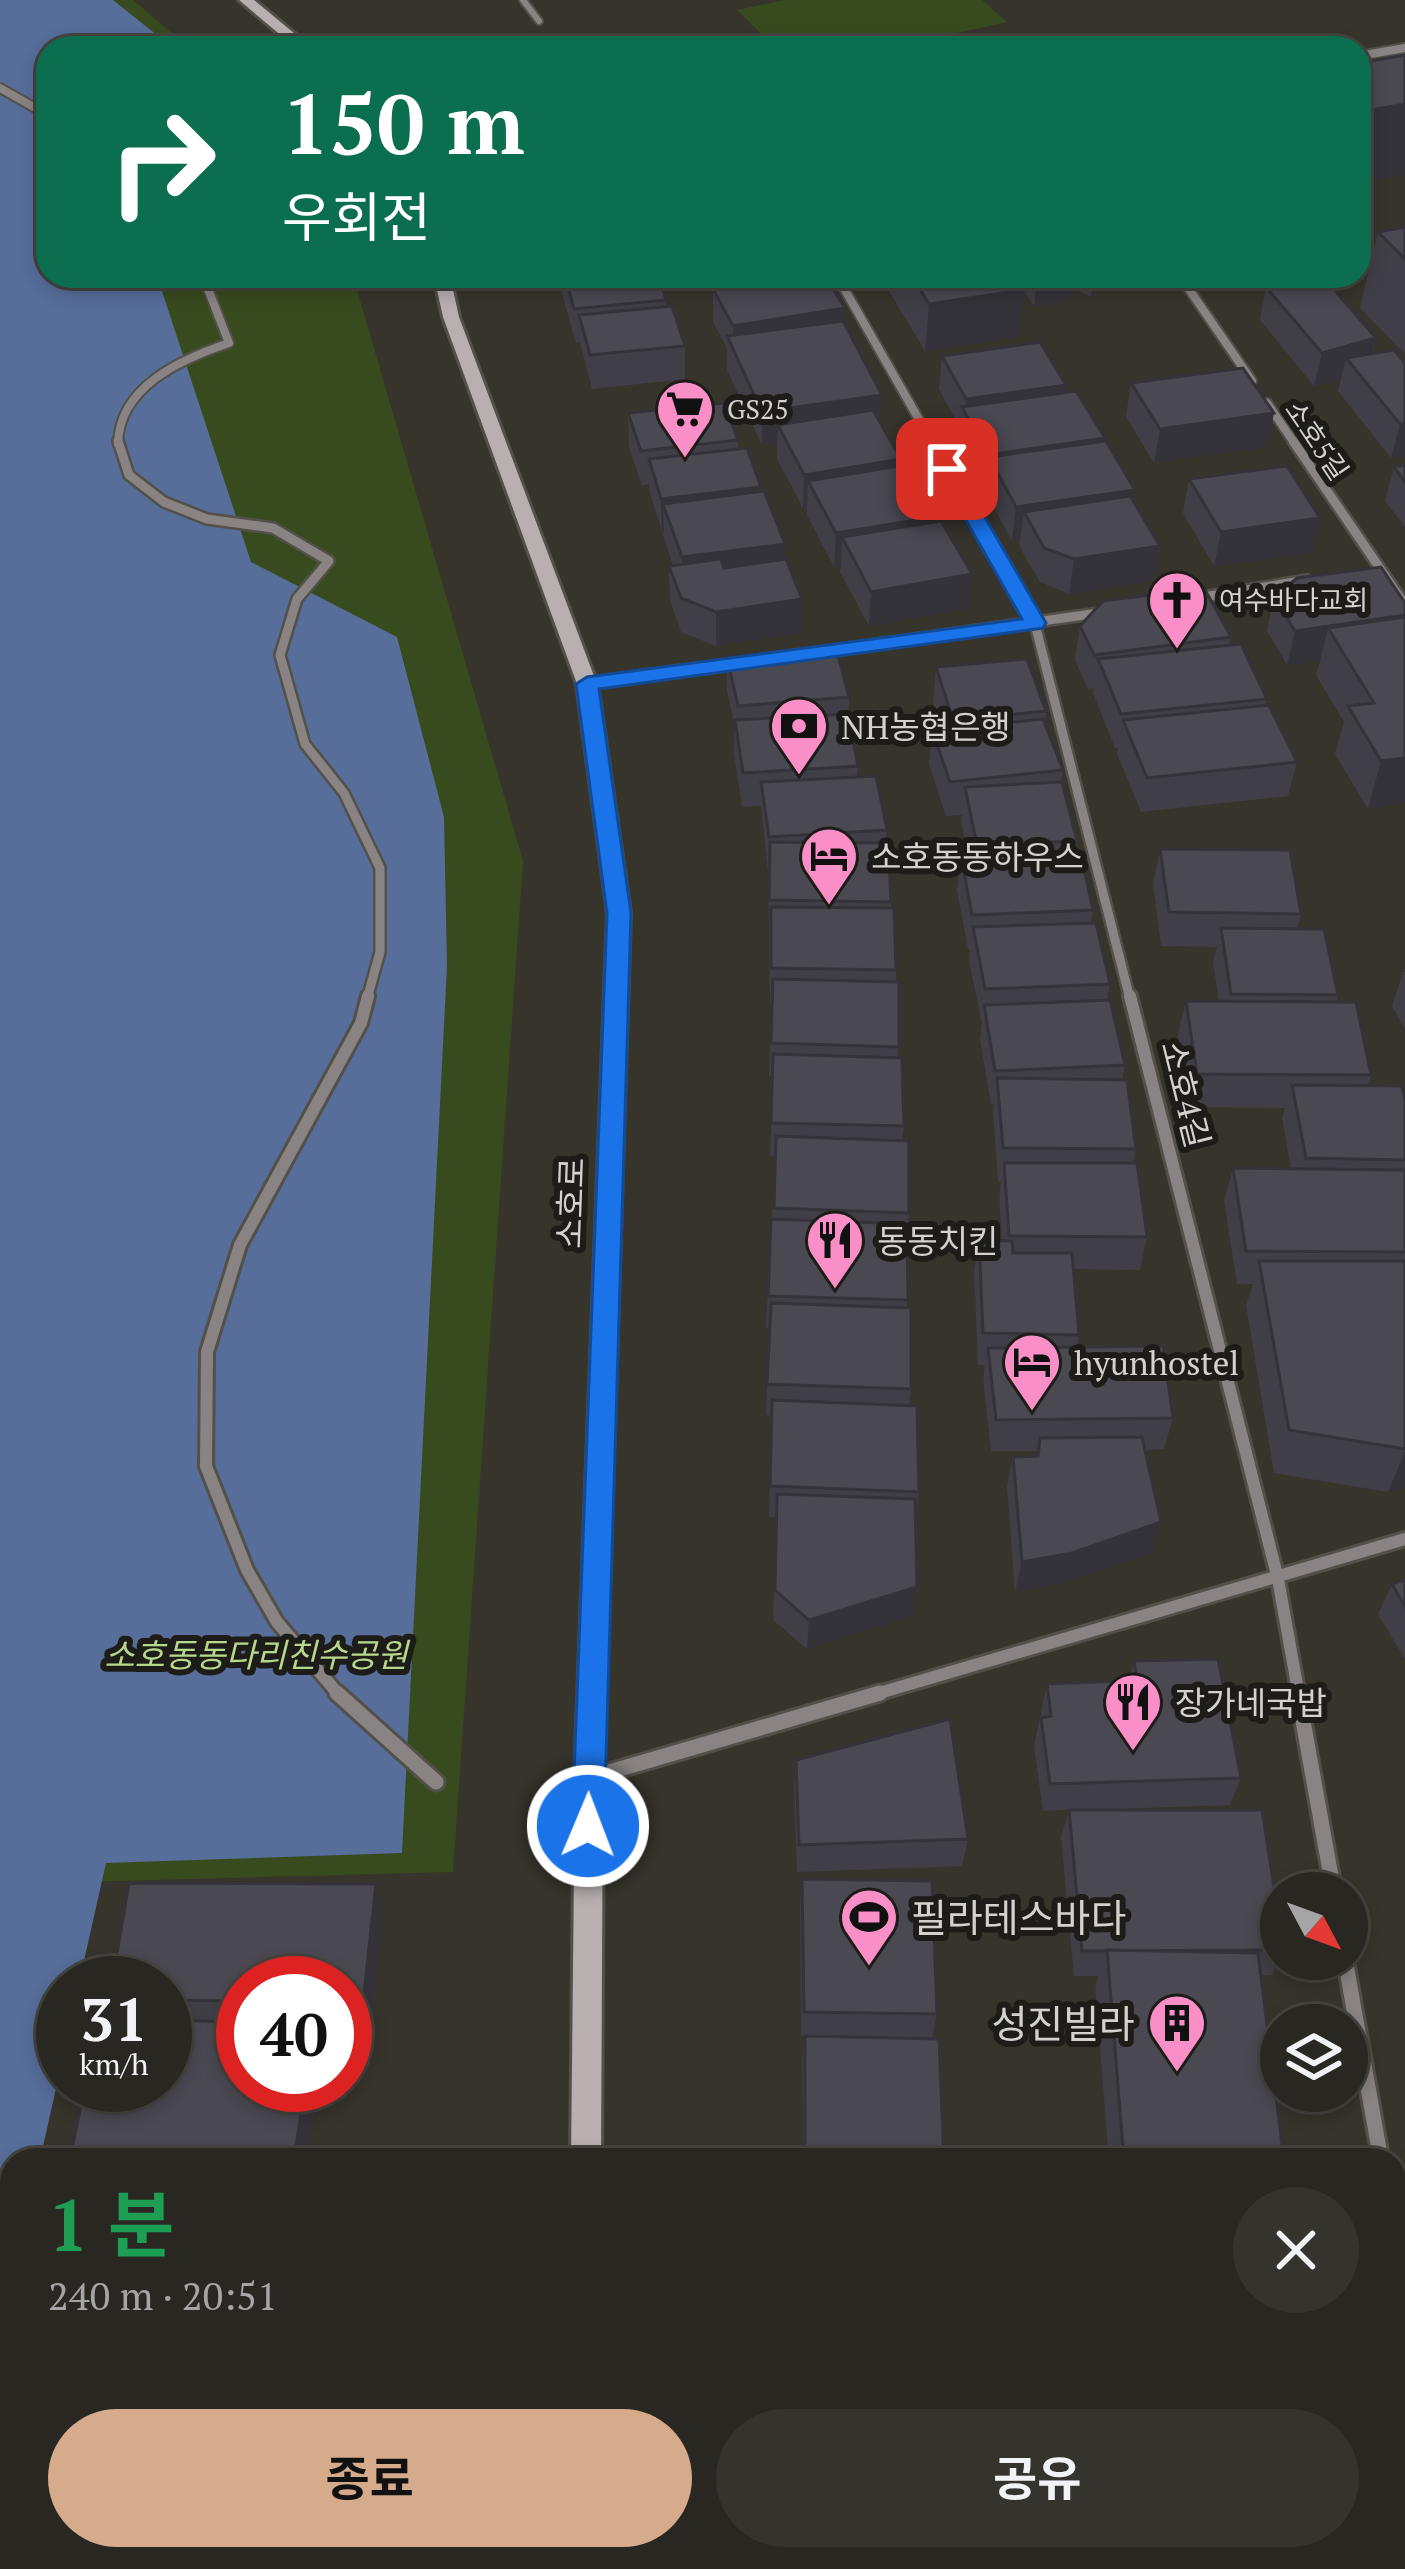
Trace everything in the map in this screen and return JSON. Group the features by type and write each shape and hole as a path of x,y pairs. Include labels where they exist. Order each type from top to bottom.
{"street":[{"path":"246,0 290,36"},
{"path":"1371,54 1405,48"},
{"path":"0,88 36,109"},
{"path":"208,288 229,343 175,364 137,395 118,434 121,459 135,482 161,502 205,519 273,529 329,561 297,598 280,655 305,744 344,794 380,868 382,910 380,952 361,1023 240,1245 221,1301 207,1352 206,1466 247,1570 277,1622 356,1713 436,1782"},
{"name":"소호로","path":"445,288 587,684 619,913 589,1778 586,2148"},
{"path":"844,288 1035,623"},
{"name":"소호5길","path":"1188,288 1379,568"},
{"path":"1356,572 1379,568 1405,605"},
{"path":"1173,602 1310,579"},
{"path":"800,655 1127,609"},
{"name":"소호4길","path":"1035,623 1277,1579 1330,1872"},
{"path":"587,684 752,662"},
{"path":"589,1778 1405,1539"},
{"path":"1350,1980 1380,2148"}],"lane":[{"path":"523,0 539,21"}],"green space":[{"name":"소호동동다리친수공원","path":"0,0 133,0 175,36 36,36 36,242"},
{"path":"785,0 982,0 1007,22 943,36 764,36 737,10"},
{"name":"소호동동다리친수공원","path":"43,288 356,288 523,861 453,1872 1,1884 72,484"}],"water":[{"name":"소호동동다리친수공원","path":"0,0 113,0 158,36 36,36 36,288 161,288 251,562 397,637 444,817 447,966 402,1853 106,1863 85,1956 36,1956 36,2112 51,2112 43,2148 0,2148"}],"building":[{"path":"1405,55 1405,104 1371,110 1371,61"},
{"path":"1405,227 1405,259 1378,232"},
{"path":"568,288 662,288 666,300 574,309"},
{"path":"832,288 845,308 733,326 713,289"},
{"path":"919,288 1024,290 929,304"},
{"path":"1267,288 1333,288 1376,338 1322,353"},
{"path":"672,306 685,346 590,355 579,315"},
{"path":"843,321 882,395 762,412 727,336"},
{"path":"1040,342 1066,385 966,399 942,356"},
{"path":"1394,350 1405,363 1405,423 1400,424 1346,358"},
{"path":"1243,368 1274,413 1160,429 1131,383"},
{"path":"1076,391 1105,438 987,455 962,407"},
{"path":"724,403 738,440 641,451 628,413"},
{"path":"873,410 901,459 804,475 778,425"},
{"path":"1106,441 1135,490 1016,507 989,457"},
{"path":"747,448 761,487 661,499 649,459"},
{"path":"905,465 935,517 836,533 808,481"},
{"path":"1405,465 1405,482 1394,467"},
{"path":"1287,466 1320,518 1221,532 1189,479"},
{"path":"764,491 785,544 682,557 663,504"},
{"path":"1130,496 1160,546 1074,559 1044,548 1024,512"},
{"path":"941,521 972,574 871,592 842,537"},
{"path":"721,559 724,568 786,559 802,599 716,612 681,598 669,566"},
{"path":"1381,567 1405,603 1405,615 1295,631 1274,597 1297,578"},
{"path":"1204,588 1231,637 1094,655 1080,626 1103,601"},
{"path":"1405,617 1405,758 1381,761 1348,706 1374,703 1328,628"},
{"path":"1241,644 1267,699 1121,714 1098,659"},
{"path":"836,648 849,697 738,706 727,657"},
{"path":"1027,659 1046,711 953,720 936,667"},
{"path":"1269,705 1297,762 1147,778 1123,720"},
{"path":"848,714 858,766 743,773 735,720"},
{"path":"1043,719 1063,770 950,782 932,730"},
{"path":"876,776 887,830 769,837 761,782"},
{"path":"1062,782 1077,841 977,845 965,787"},
{"path":"770,842 888,843 891,902 769,900"},
{"path":"1160,849 1290,850 1301,914 1169,912"},
{"path":"1080,851 1093,910 972,915 961,856"},
{"path":"771,907 894,908 896,970 771,968"},
{"path":"1096,923 1110,984 985,989 973,927"},
{"path":"1221,928 1324,929 1338,995 1231,994"},
{"path":"773,979 899,982 899,1047 771,1043"},
{"path":"1110,1000 1125,1065 995,1071 984,1005"},
{"path":"1186,1001 1356,1002 1371,1075 1197,1074"},
{"path":"773,1054 902,1058 904,1126 771,1123"},
{"path":"997,1078 1127,1080 1136,1149 1003,1148"},
{"path":"1292,1085 1402,1086 1405,1160 1306,1158"},
{"path":"776,1136 909,1141 909,1213 774,1208"},
{"path":"1004,1163 1137,1163 1147,1237 1009,1236"},
{"path":"1233,1168 1405,1170 1405,1252 1246,1251"},
{"path":"771,1219 907,1224 908,1300 768,1296"},
{"path":"979,1240 1012,1241 1013,1253 1072,1253 1079,1335 983,1333"},
{"path":"1259,1261 1405,1261 1405,1449 1289,1430"},
{"path":"771,1303 911,1308 911,1389 767,1384"},
{"path":"1163,1346 1173,1418 996,1420 988,1348"},
{"path":"772,1400 917,1406 919,1492 770,1486"},
{"path":"1142,1437 1161,1522 1072,1553 1022,1562 1013,1457 1038,1456 1040,1438"},
{"path":"777,1494 915,1499 917,1587 809,1620 775,1590"},
{"path":"1405,1580 1405,1607 1392,1584"},
{"path":"1218,1659 1241,1778 1050,1784 1041,1718 1051,1716 1047,1684 1137,1680 1134,1661"},
{"path":"950,1719 968,1839 799,1845 796,1760"},
{"path":"1069,1810 1262,1810 1272,1872 1260,1872 1260,1950 1082,1951"},
{"path":"802,1879 932,1881 937,2014 804,2012"},
{"path":"129,1883 376,1884 368,1956 216,1956 216,2001 192,2000 192,1956 117,1956"},
{"name":"성진빌라","path":"1107,1950 1258,1953 1264,2004 1260,2004 1260,2112 1278,2112 1282,2148 1123,2148"},
{"path":"192,2021 216,2021 216,2112 301,2112 296,2148 72,2148 80,2112 192,2112"},
{"path":"805,2036 939,2039 944,2148 805,2148"}],"place":[{"name":"GS25","path":"685,460"},
{"name":"여수바다교회","path":"1177,651"},
{"name":"NH농협은행","path":"799,777"},
{"name":"소호동동하우스","path":"829,907"},
{"name":"동동치킨","path":"835,1291"},
{"name":"hyunhostel","path":"1032,1413"},
{"name":"장가네국밥","path":"1133,1753"},
{"name":"필라테스바다","path":"869,1968"},
{"name":"성진빌라","path":"1177,2074"}],"route":[{"path":"588,1826 619,913 587,684 1035,623 947,469"}]}
